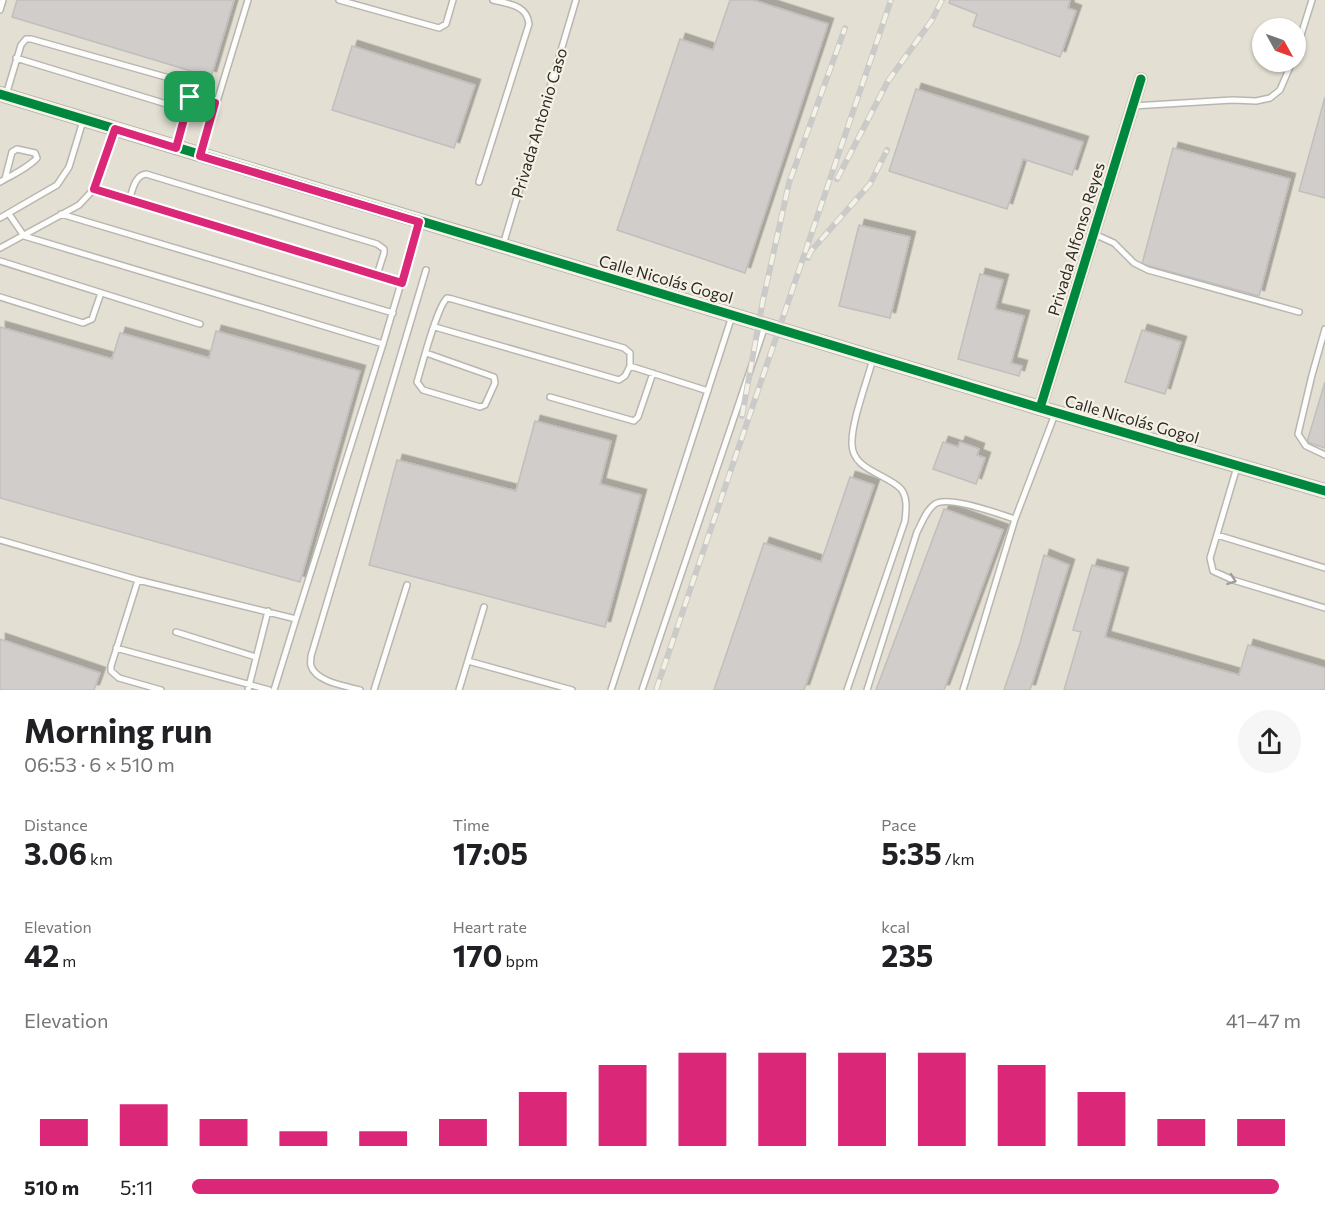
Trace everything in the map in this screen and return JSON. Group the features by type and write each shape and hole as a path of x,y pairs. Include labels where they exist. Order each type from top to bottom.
{"street":[{"name":"Privada Alfonso Reyes","path":"1040,408 1141,80"},
{"name":"Calle Nicolás Gogol","path":"3,95 1056,413 1325,491"}],"lane":[{"path":"0,10 3,0"},
{"path":"200,156 248,0"},
{"path":"339,0 439,28 444,26 453,0"},
{"path":"479,182 529,24 525,11 494,0"},
{"name":"Privada Antonio Caso","path":"502,246 576,0"},
{"path":"1306,19 1312,0"},
{"path":"3,95 21,45 26,39 187,83 191,88 190,97 176,148"},
{"path":"16,58 186,110"},
{"path":"1133,106 1232,100 1256,101 1270,98 1280,90 1289,72"},
{"path":"190,97 215,103"},
{"path":"0,219 57,185 69,167 84,120"},
{"path":"0,248 79,205 94,189 115,129"},
{"path":"17,149 35,153 37,158 32,163 2,180 12,152 17,149"},
{"path":"129,200 136,180 146,174 377,244 384,249 377,275"},
{"path":"94,189 402,283"},
{"path":"9,214 24,236 383,344"},
{"path":"61,214 393,313"},
{"path":"274,690 393,313 419,222"},
{"path":"1094,234 1114,243 1134,263 1148,270 1299,312"},
{"path":"0,261 200,324"},
{"path":"360,690 325,679 317,674 311,666 311,656 426,270"},
{"path":"0,297 83,323 92,319 101,293"},
{"path":"426,352 494,377 495,383 485,405 480,407 420,388 417,381 426,352 444,301 447,298 624,348 630,353 630,366 626,376 619,380 435,327"},
{"path":"611,690 733,314"},
{"path":"642,690 765,324"},
{"path":"1325,329 1298,434 1306,446 1325,455"},
{"path":"848,690 905,521 905,498 900,489 862,464 851,446 874,357"},
{"path":"630,366 708,391"},
{"path":"550,397 633,421 638,417 653,373"},
{"path":"963,690 1015,519 1056,413"},
{"path":"1237,465 1210,558 1211,567 1216,574 1325,608"},
{"path":"867,690 917,532 934,504 941,501 955,502 1015,519"},
{"path":"1217,535 1325,568"},
{"path":"0,540 138,580 296,618"},
{"path":"138,580 111,671 118,678 161,690"},
{"path":"374,690 407,585"},
{"path":"459,690 484,607"},
{"path":"249,687 268,611"},
{"path":"176,632 256,657"},
{"path":"116,648 249,687 269,690"},
{"path":"468,661 572,690"}],"shaded area":[{"path":"0,0 1325,0 1325,690 0,690"}],"building":[{"path":"17,0 234,0 211,77 12,17"},
{"path":"730,0 753,0 828,24 745,273 617,230 680,39 713,50"},
{"path":"950,0 1070,0 1068,8 1076,11 1060,57 973,26 977,14 949,3"},
{"path":"352,46 475,85 454,148 332,110"},
{"path":"916,89 1083,142 1072,175 1023,159 1007,209 889,171"},
{"path":"1325,97 1325,198 1299,191"},
{"path":"1173,148 1290,179 1259,296 1142,264"},
{"path":"859,225 910,237 890,318 839,306"},
{"path":"980,274 1003,280 995,309 1024,316 1011,363 1022,366 1019,376 958,359"},
{"path":"0,327 112,359 120,333 209,358 216,331 360,371 300,582 0,498"},
{"path":"1142,330 1181,342 1165,394 1125,382"},
{"path":"1325,382 1325,448 1307,442"},
{"path":"535,421 611,441 600,484 641,495 605,627 369,565 397,460 516,491"},
{"path":"943,442 958,447 960,442 979,449 977,455 985,458 976,484 933,469"},
{"path":"850,477 874,485 804,690 714,690 764,543 821,562"},
{"path":"944,509 1003,530 944,690 876,690"},
{"path":"1044,555 1069,565 1030,690 1004,690 1020,643"},
{"path":"1092,565 1123,573 1105,637 1239,675 1248,645 1325,668 1325,690 1064,690 1081,632 1073,630"},
{"path":"0,639 100,673 94,690 0,690"}],"railway":[{"path":"656,690 891,0"},
{"path":"837,179 888,81 932,20 942,0"},
{"path":"742,416 763,300 789,183 845,28"},
{"path":"808,258 811,251 870,184 887,150"}],"cycle path":[{"path":"1040,408 1141,79"},
{"path":"0,94 1040,408 1325,491"}],"route":[{"path":"190,97 215,103 200,156 419,222 402,283 94,189 115,129 176,148 190,97"}]}
